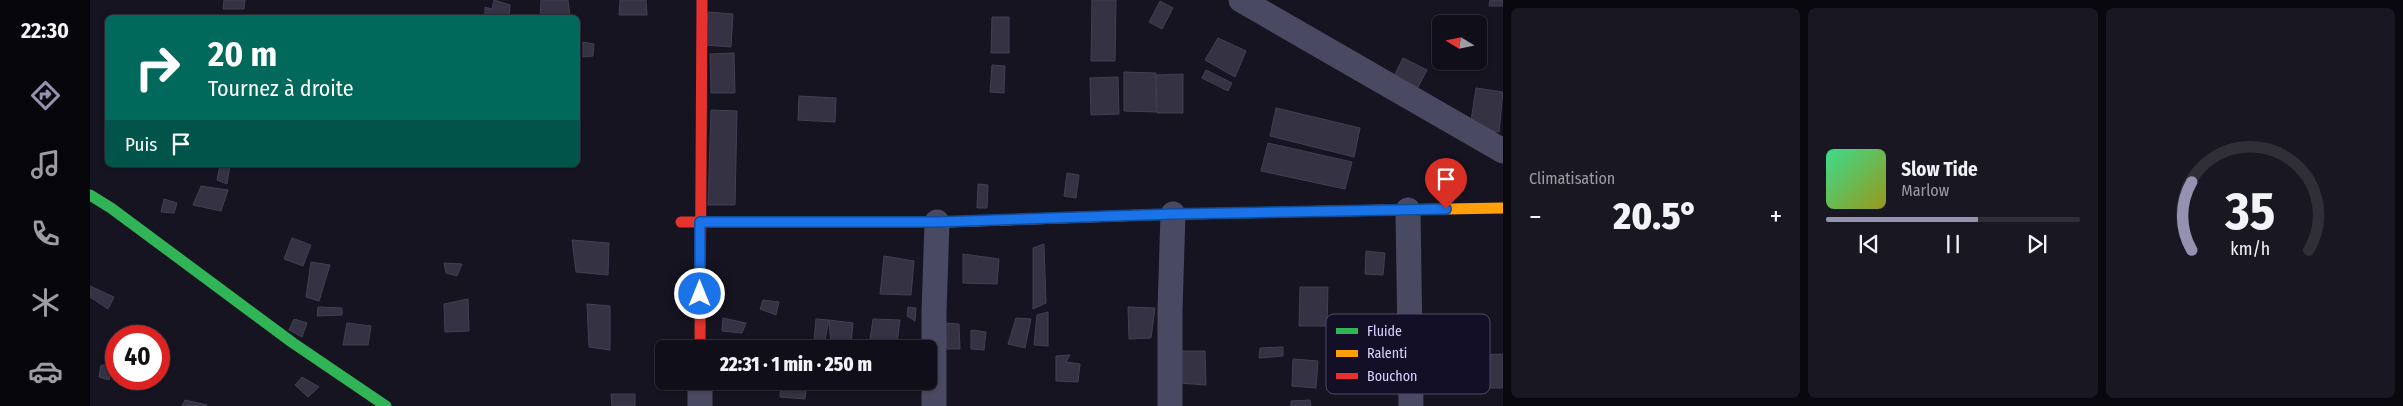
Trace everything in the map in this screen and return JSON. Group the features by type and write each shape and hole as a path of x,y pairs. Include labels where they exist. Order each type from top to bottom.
{"street":[{"path":"700,340 702,0"},
{"path":"1240,0 1503,151"},
{"path":"90,195 111,208 293,343 386,406"},
{"path":"681,222 937,222 1173,214 1503,208"},
{"path":"1408,210 1410,314"},
{"path":"1170,406 1173,214"},
{"path":"934,406 934,313 937,222"},
{"path":"700,390 700,406"}],"building":[{"path":"224,0 245,0 244,9 223,9"},
{"path":"494,0 510,5 509,15 485,15 485,7 492,9"},
{"path":"541,0 568,0 570,15 540,15"},
{"path":"620,0 646,0 647,15 619,15"},
{"path":"1092,0 1116,0 1115,61 1091,61"},
{"path":"1490,0 1503,0 1503,6 1489,6"},
{"path":"1160,1 1173,8 1162,29 1149,22"},
{"path":"708,12 733,14 731,47 705,45"},
{"path":"992,17 1009,17 1009,53 991,53"},
{"path":"1218,38 1246,51 1235,77 1205,60"},
{"path":"583,42 594,44 593,56 583,57"},
{"path":"734,53 735,93 711,93 710,54"},
{"path":"1403,58 1427,70 1414,95 1391,82"},
{"path":"992,65 1005,66 1004,93 990,92"},
{"path":"1206,70 1232,83 1228,91 1202,78"},
{"path":"1124,72 1156,73 1156,112 1124,111"},
{"path":"1183,74 1183,113 1157,113 1156,75"},
{"path":"1118,77 1119,114 1091,115 1090,78"},
{"path":"1476,88 1503,92 1499,132 1470,127"},
{"path":"799,96 836,98 835,122 798,120"},
{"path":"1276,108 1360,128 1354,157 1270,136"},
{"path":"711,110 737,111 735,205 708,205"},
{"path":"1268,143 1352,162 1345,189 1261,171"},
{"path":"220,167 230,167 227,184 217,180"},
{"path":"1067,173 1079,175 1076,198 1064,196"},
{"path":"978,184 988,185 987,208 977,208"},
{"path":"201,186 228,190 221,211 193,205"},
{"path":"164,199 177,203 174,213 161,212"},
{"path":"292,238 311,245 303,266 284,259"},
{"path":"572,240 609,243 608,275 576,272"},
{"path":"1044,244 1046,303 1033,309 1033,248"},
{"path":"1366,251 1385,253 1383,275 1365,274"},
{"path":"963,254 999,259 997,284 963,283"},
{"path":"884,256 914,261 911,295 880,294"},
{"path":"311,262 330,265 319,301 306,297"},
{"path":"444,263 462,264 457,276 446,273"},
{"path":"90,286 114,297 108,309 90,297"},
{"path":"1300,287 1328,287 1326,326 1299,326"},
{"path":"468,299 469,331 445,332 444,304"},
{"path":"763,300 779,302 776,315 760,309"},
{"path":"587,304 610,306 610,350 589,347"},
{"path":"318,307 342,308 342,315 317,316"},
{"path":"908,307 916,308 915,321 907,316"},
{"path":"1128,307 1155,308 1151,338 1129,339"},
{"path":"1048,312 1048,346 1034,345 1037,315"},
{"path":"723,318 746,323 742,333 722,331"},
{"path":"1016,318 1031,319 1025,348 1008,344"},
{"path":"294,319 307,323 302,337 289,330"},
{"path":"816,319 829,320 825,340 814,340"},
{"path":"873,319 900,320 897,340 870,340"},
{"path":"829,320 853,323 851,340 831,340"},
{"path":"347,323 371,326 368,345 343,345"},
{"path":"944,323 959,324 960,349 947,349"},
{"path":"971,330 986,332 984,350 971,349"},
{"path":"1283,347 1283,356 1259,358 1260,348"},
{"path":"1181,351 1205,351 1206,385 1179,383"},
{"path":"1503,354 1503,388 1490,388 1490,355"},
{"path":"1070,355 1066,362 1080,364 1078,382 1056,381 1056,356"},
{"path":"1293,359 1318,361 1316,388 1292,386"},
{"path":"101,365 105,365 105,379 99,377"},
{"path":"302,377 319,387 308,397 295,385"},
{"path":"780,390 806,390 805,399 780,397"},
{"path":"611,394 635,394 635,406 612,406"},
{"path":"185,400 207,405 182,406"},
{"path":"1310,400 1311,406 1291,406 1291,401"}],"traffic: fast":[{"path":"90,195 111,208 293,343 386,406"},
{"path":"1144,215 1335,211"}],"traffic: slow":[{"path":"1335,211 1503,208"},
{"path":"946,222 1144,215"}],"traffic: jam":[{"path":"700,340 702,0"},
{"path":"681,222 946,222"}],"route":[{"path":"700,294 700,222 937,222 1173,214 1446,209"}]}
